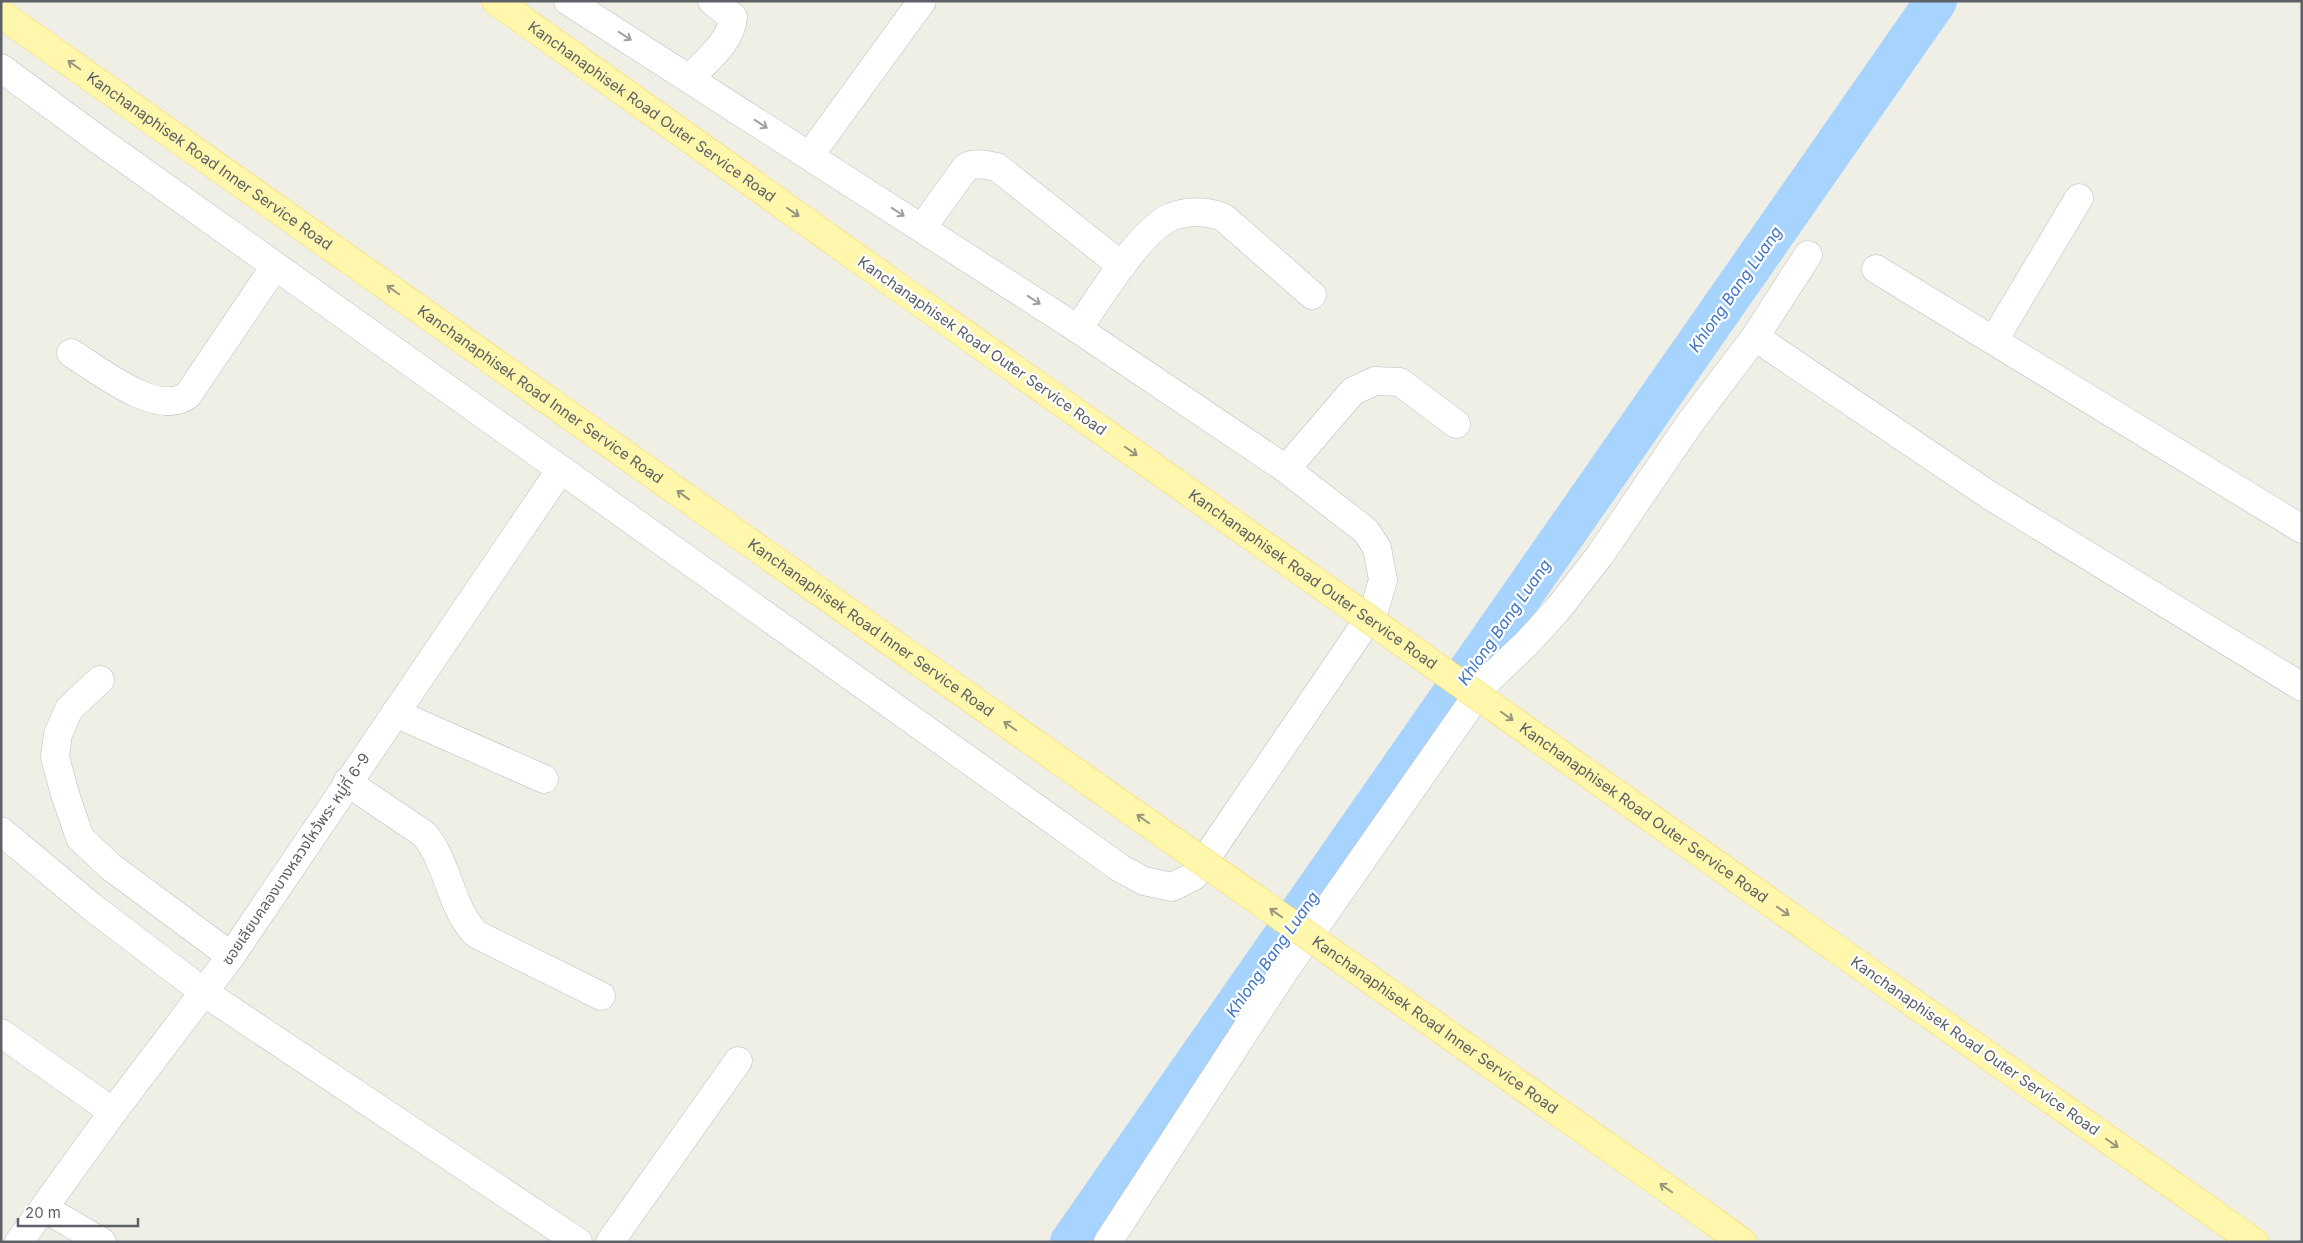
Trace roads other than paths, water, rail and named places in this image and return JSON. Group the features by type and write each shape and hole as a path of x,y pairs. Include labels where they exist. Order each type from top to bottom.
{"main road":[{"name":"Kanchanaphisek Road Outer Service Road","path":"496,1 891,282 2254,1242"},
{"name":"Kanchanaphisek Road Inner Service Road","path":"1,14 1742,1242"}],"street":[{"path":"1,68 275,266 1120,868 1144,881 1172,887 1194,876 1374,611 1383,580 1377,548 1366,531 1286,469 1078,329 690,78 598,9 568,1"},
{"path":"690,78 728,36 732,25 733,17 712,1"},
{"path":"810,155 922,1"},
{"path":"922,228 966,167 972,164 982,164 997,167 1122,266"},
{"path":"1994,340 2079,198"},
{"path":"1078,329 1122,266 1143,240 1169,218 1206,211 1223,217 1312,295"},
{"path":"1108,1242 1283,973 1487,681 1526,644 1564,601 1600,555 1690,423 1756,337 1808,255"},
{"path":"71,353 150,400 171,402 181,400 188,395 275,266"},
{"path":"1876,269 2302,528"},
{"path":"1756,337 1990,495 2302,687"},
{"path":"1286,469 1353,391 1375,381 1400,382 1456,424"},
{"name":"ซอยเลียบคลองบางหลวงไหว้พระ หมู่ที่ 6-9","path":"19,1242 113,1112 231,956 347,782 561,469"},
{"path":"100,680 69,709 58,734 55,757 80,838 111,867 231,956"},
{"path":"395,713 544,779"},
{"path":"347,782 424,834 434,845 464,922 476,934 601,996"},
{"path":"1,831 92,907 205,992 578,1242"},
{"path":"1,1033 113,1112"},
{"path":"610,1242 738,1061"},
{"path":"44,1208 102,1242"}],"waterway":[{"name":"Khlong Bang Luang","path":"1071,1242 1936,1"}]}
